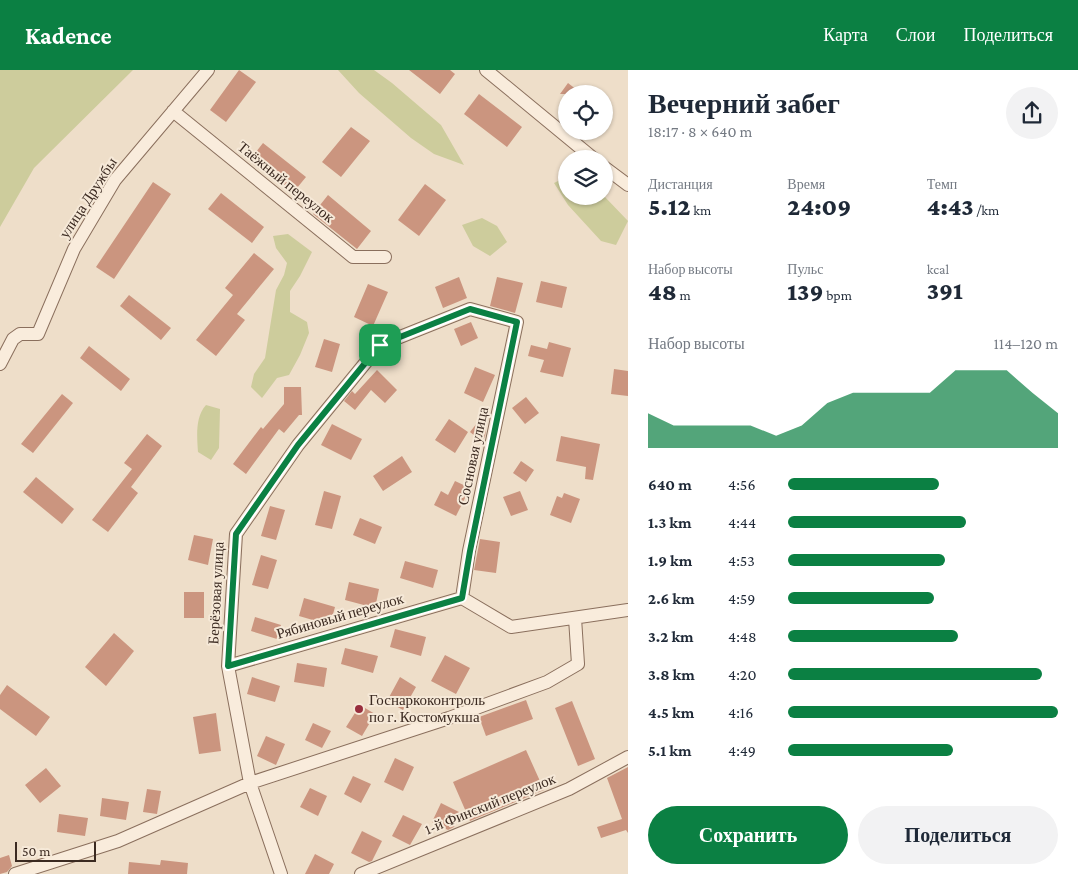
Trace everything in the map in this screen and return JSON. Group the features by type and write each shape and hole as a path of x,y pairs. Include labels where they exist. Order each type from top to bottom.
{"street":[{"name":"улица Дружбы","path":"0,364 14,339 20,334 38,334 74,249 115,180 208,70"},
{"path":"486,70 583,150"},
{"name":"Таёжный переулок","path":"174,111 353,258 385,257"},
{"path":"613,174 628,185"},
{"name":"Берёзовая улица","path":"281,874 250,783 228,666 236,534 298,445 380,345 470,309 517,322"},
{"name":"Сосновая улица","path":"462,598 517,322"},
{"path":"462,598 511,627 628,610"},
{"name":"Рябиновый переулок","path":"228,666 462,598"},
{"path":"15,874 118,841 250,783 449,718 547,682 578,664 576,618"},
{"name":"1-й Финский переулок","path":"362,874 569,789 628,757"}],"green space":[{"path":"0,70 133,70 34,168 0,227"},
{"path":"338,70 374,70 392,83 441,125 464,165 434,154 411,138 359,93"},
{"path":"558,181 558,189 554,183"},
{"path":"568,205 613,205 628,221 616,245 601,241"},
{"path":"482,218 497,226 507,242 490,256 473,246 462,225"},
{"path":"288,234 312,252 290,291 290,312 307,322 309,333 289,375 277,378 262,398 251,387 254,374 265,358 276,290 284,275 287,263 276,248 273,236"},
{"path":"206,405 220,409 219,448 211,460 198,452 198,421"}],"building":[{"path":"239,70 256,82 226,122 210,110"},
{"path":"409,70 450,70 455,74 440,94"},
{"path":"479,94 522,127 507,147 464,114"},
{"path":"351,127 370,141 341,177 322,162"},
{"path":"263,143 306,177 292,194 249,161"},
{"path":"153,182 171,194 114,279 96,267"},
{"path":"425,184 446,200 419,236 398,220"},
{"path":"221,193 264,227 252,243 208,209"},
{"path":"328,195 371,231 357,249 313,214"},
{"path":"254,253 274,269 237,314 245,320 216,356 196,340 233,295 225,288"},
{"path":"459,277 467,298 443,308 435,287"},
{"path":"497,277 523,283 515,313 490,306"},
{"path":"541,281 567,287 562,308 536,302"},
{"path":"368,284 388,292 373,326 354,317"},
{"path":"129,295 171,328 161,340 120,306"},
{"path":"471,322 478,338 461,346 454,329"},
{"path":"324,339 340,344 332,372 315,367"},
{"path":"549,342 571,348 563,377 540,372 544,360 528,356 531,345 547,349"},
{"path":"89,346 130,379 121,391 80,358"},
{"path":"475,367 495,375 483,402 464,393"},
{"path":"614,369 628,371 628,396 611,394"},
{"path":"377,370 397,390 385,403 371,390 355,410 344,401 352,391 355,394"},
{"path":"284,387 301,387 302,415 299,415 284,433 279,429 246,474 233,464 261,427 263,429 284,404"},
{"path":"62,394 73,403 33,453 21,444"},
{"path":"526,397 539,413 525,424 512,408"},
{"path":"449,419 468,432 455,453 435,440"},
{"path":"477,423 486,430 485,437 481,441 470,432"},
{"path":"332,424 362,439 351,460 321,445"},
{"path":"147,434 162,446 131,487 138,493 108,532 92,520 132,469 124,463"},
{"path":"561,436 600,444 593,480 585,479 586,467 556,461"},
{"path":"402,456 412,472 383,491 373,476"},
{"path":"521,461 534,470 526,482 513,473"},
{"path":"36,477 74,509 62,524 23,492"},
{"path":"455,481 470,488 456,516 434,505 441,491 448,495"},
{"path":"324,491 341,496 332,529 315,525"},
{"path":"520,491 528,510 511,516 503,497"},
{"path":"564,493 580,499 571,523 550,515 557,496 562,498"},
{"path":"270,506 285,510 276,540 261,536"},
{"path":"360,518 382,527 375,544 353,535"},
{"path":"194,535 213,539 208,565 188,560"},
{"path":"480,539 500,542 496,573 474,570"},
{"path":"261,555 277,560 268,589 252,585"},
{"path":"405,561 438,570 433,588 400,578"},
{"path":"349,582 379,589 375,608 345,600"},
{"path":"184,592 204,592 204,618 184,618"},
{"path":"304,598 335,607 330,625 299,616"},
{"path":"255,617 281,625 277,639 251,631"},
{"path":"395,629 426,637 421,656 390,647"},
{"path":"114,633 134,651 106,686 85,667"},
{"path":"345,648 378,656 373,673 341,664"},
{"path":"445,655 470,668 456,694 431,681"},
{"path":"297,663 327,668 324,687 294,682"},
{"path":"252,677 280,686 275,702 247,694"},
{"path":"400,677 416,687 403,710 387,701"},
{"path":"7,685 50,717 36,736 0,709 0,695"},
{"path":"526,700 533,719 486,736 479,717"},
{"path":"572,701 595,759 578,766 555,708"},
{"path":"360,705 375,714 362,736 346,727"},
{"path":"216,713 221,751 199,754 193,717"},
{"path":"313,723 331,731 322,748 305,740"},
{"path":"266,736 285,744 276,765 257,756"},
{"path":"526,750 544,790 470,821 453,782"},
{"path":"395,758 414,767 403,791 384,782"},
{"path":"628,767 628,833 626,830 601,838 597,827 622,819 607,778"},
{"path":"46,768 61,786 40,803 25,785"},
{"path":"353,776 371,784 361,803 344,794"},
{"path":"310,788 327,796 318,816 300,807"},
{"path":"147,789 161,791 157,814 143,812"},
{"path":"102,798 129,802 126,820 100,816"},
{"path":"441,803 461,813 454,827 448,830 432,822"},
{"path":"59,814 88,818 85,836 57,832"},
{"path":"403,815 422,824 410,845 392,836"},
{"path":"362,831 382,841 372,861 369,862 351,853"},
{"path":"315,854 334,864 329,874 305,874"},
{"path":"9,855 12,866 7,872 0,874 0,858"},
{"path":"161,860 188,863 187,874 128,874 129,862 160,865"}],"place":[{"name":"Госнаркоконтроль по г. Костомукша","path":"359,709"}],"route":[{"path":"470,309 517,322 462,598 228,666 236,534 298,445 380,345 470,309"}]}
